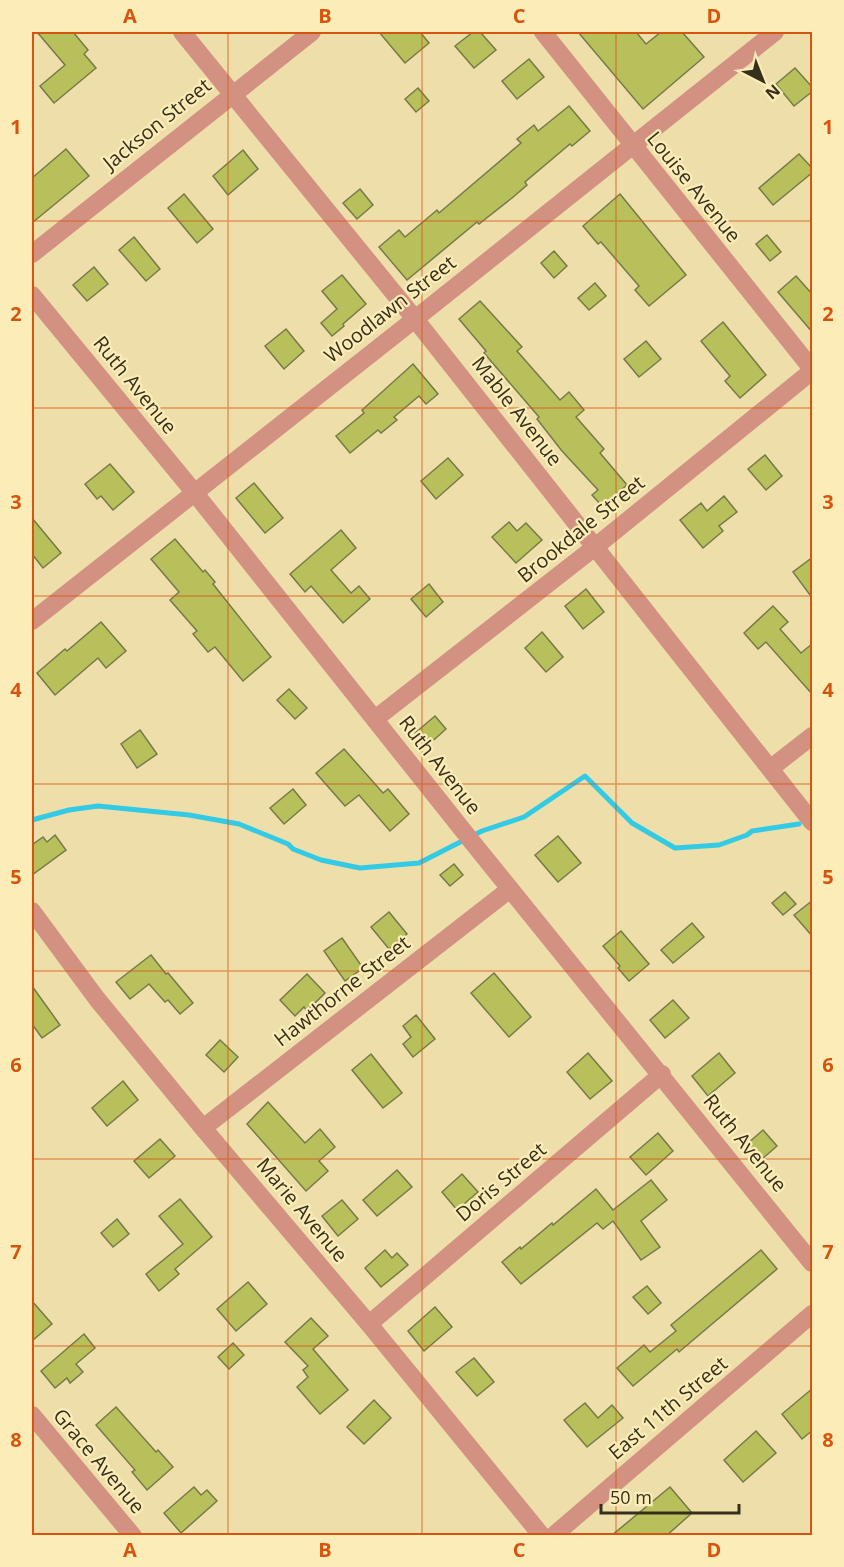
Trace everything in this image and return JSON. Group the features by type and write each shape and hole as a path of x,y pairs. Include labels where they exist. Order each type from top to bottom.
{"street":[{"name":"Mable Avenue","path":"182,32 415,319 813,822"},
{"name":"Jackson Street","path":"32,254 312,32"},
{"name":"Louise Avenue","path":"543,32 813,370"},
{"name":"Woodlawn Street","path":"32,621 775,32"},
{"name":"Ruth Avenue","path":"32,295 194,492 473,843 813,1263"},
{"name":"Brookdale Street","path":"375,719 595,547 813,370"},
{"path":"771,768 813,736"},
{"name":"Hawthorne Street","path":"202,1128 510,888"},
{"name":"Marie Avenue","path":"32,911 97,999 202,1128 369,1324 542,1536"},
{"name":"Doris Street","path":"369,1324 662,1074"},
{"name":"East 11th Street","path":"553,1536 813,1314"},
{"name":"Grace Avenue","path":"32,1415 127,1534"}],"building":[{"path":"37,32 73,32 88,50 84,54 96,68 54,103 40,86 65,65"},
{"path":"379,32 420,32 429,43 405,63"},
{"path":"473,32 480,32 496,50 474,68 455,46"},
{"path":"578,32 636,32 646,44 661,32 682,32 704,57 643,109"},
{"path":"529,59 544,77 517,99 502,81"},
{"path":"795,68 813,88 813,91 794,106 776,84"},
{"path":"418,88 429,101 416,112 405,99"},
{"path":"569,106 590,131 572,146 570,144 525,182 527,185 512,198 479,224 477,222 407,280 379,247 399,230 405,237 437,210 439,213 521,143 517,139 534,125 538,131"},
{"path":"66,149 89,176 32,223 32,178"},
{"path":"243,150 258,169 228,195 213,176"},
{"path":"799,154 813,169 813,172 773,205 759,188"},
{"path":"360,189 373,205 357,219 343,203"},
{"path":"184,194 213,229 197,243 168,208"},
{"path":"620,194 686,275 649,306 635,290 639,286 601,242 598,244 583,226"},
{"path":"767,235 781,252 770,261 756,244"},
{"path":"134,237 160,269 146,281 119,250"},
{"path":"554,251 567,266 554,278 541,263"},
{"path":"94,267 108,284 87,301 73,285"},
{"path":"342,275 366,304 332,336 321,323 337,309 322,291"},
{"path":"796,276 813,295 813,333 778,292"},
{"path":"595,283 606,296 589,310 578,298"},
{"path":"480,301 522,347 517,351 560,400 569,392 584,410 576,417 604,449 600,453 627,485 602,506 592,495 598,490 562,451 537,419 539,417 484,353 486,351 459,319"},
{"path":"723,322 766,375 740,398 725,381 730,376 701,341"},
{"path":"286,329 304,351 284,369 265,346"},
{"path":"646,341 661,359 639,377 624,359"},
{"path":"413,364 438,394 426,404 419,396 394,417 397,420 381,433 378,430 350,453 336,436 364,413 362,410"},
{"path":"765,455 782,476 766,490 748,469"},
{"path":"448,458 463,475 436,499 421,481"},
{"path":"110,464 134,492 113,510 101,496 97,499 85,484"},
{"path":"254,483 283,518 265,533 236,498"},
{"path":"724,496 737,512 719,526 723,531 703,548 680,520 701,503 707,511"},
{"path":"32,518 61,553 43,568 32,554"},
{"path":"509,522 517,531 526,523 542,540 516,563 492,537"},
{"path":"341,530 356,548 331,570 351,593 359,586 370,599 343,623 311,586 305,592 290,574"},
{"path":"175,539 203,572 205,570 215,582 213,584 271,657 243,681 215,647 208,652 193,634 197,631 170,600 179,592 151,559"},
{"path":"813,557 813,599 793,572"},
{"path":"429,584 443,602 426,617 411,599"},
{"path":"586,589 604,612 583,629 565,606"},
{"path":"773,606 788,622 780,629 801,653 813,643 813,695 766,642 758,649 744,633"},
{"path":"101,622 126,651 106,668 98,658 55,695 37,673"},
{"path":"542,632 563,657 546,672 525,648"},
{"path":"289,689 307,708 295,719 277,700"},
{"path":"435,716 446,729 426,747 415,733"},
{"path":"140,730 157,754 137,768 121,744"},
{"path":"344,749 383,793 388,789 409,814 390,831 359,795 345,806 316,773"},
{"path":"293,789 306,805 284,824 270,808"},
{"path":"55,835 66,850 32,875 32,845 43,837 47,842"},
{"path":"558,836 581,863 558,882 535,855"},
{"path":"454,864 463,875 450,886 440,875"},
{"path":"785,892 796,904 783,915 772,903"},
{"path":"813,900 813,937 794,915"},
{"path":"389,912 407,934 389,949 371,927"},
{"path":"692,923 704,937 673,963 661,950"},
{"path":"621,931 649,964 629,981 603,946"},
{"path":"342,938 363,968 345,981 324,951"},
{"path":"151,955 193,1003 180,1014 168,1000 165,1002 149,984 130,999 116,982"},
{"path":"494,973 531,1017 509,1037 471,993"},
{"path":"307,974 325,993 307,1011 304,1007 295,1016 280,1000"},
{"path":"32,986 60,1025 42,1038 32,1024"},
{"path":"673,1000 689,1018 665,1038 650,1020"},
{"path":"416,1015 435,1039 413,1057 403,1044 411,1037 403,1026"},
{"path":"220,1040 238,1057 224,1072 206,1055"},
{"path":"588,1053 612,1081 590,1099 567,1072"},
{"path":"719,1053 735,1073 708,1096 692,1076"},
{"path":"371,1054 402,1093 383,1108 352,1070"},
{"path":"123,1081 138,1100 107,1126 92,1108"},
{"path":"268,1102 305,1143 320,1129 335,1147 319,1161 328,1171 306,1191 247,1124"},
{"path":"763,1130 777,1146 761,1160 747,1144"},
{"path":"658,1133 673,1151 646,1175 630,1157"},
{"path":"160,1139 175,1156 149,1178 134,1161"},
{"path":"397,1170 412,1187 377,1216 363,1200"},
{"path":"462,1174 478,1192 457,1210 442,1192"},
{"path":"651,1180 667,1200 641,1221 660,1247 641,1260 613,1221 603,1229 597,1223 521,1284 502,1262 552,1223 553,1225 596,1189 613,1210"},
{"path":"180,1199 212,1237 175,1269 179,1274 159,1291 146,1274 183,1244 159,1216"},
{"path":"342,1200 358,1219 338,1236 322,1216"},
{"path":"117,1219 129,1234 113,1247 101,1233"},
{"path":"385,1250 392,1258 397,1253 408,1265 381,1287 365,1268"},
{"path":"761,1250 777,1269 679,1352 677,1349 633,1386 617,1368 644,1345 650,1352 676,1331 671,1325"},
{"path":"248,1282 267,1304 236,1331 217,1309"},
{"path":"647,1286 661,1303 648,1314 633,1297"},
{"path":"32,1301 52,1324 32,1341"},
{"path":"435,1307 452,1327 424,1351 408,1331"},
{"path":"311,1318 328,1336 313,1349 348,1390 320,1414 297,1387 308,1377 303,1370 308,1366 285,1342"},
{"path":"84,1334 95,1348 76,1364 83,1372 70,1383 67,1378 55,1388 41,1371"},
{"path":"233,1343 244,1355 229,1369 218,1357"},
{"path":"474,1358 494,1382 477,1396 456,1372"},
{"path":"813,1388 813,1430 802,1439 782,1414"},
{"path":"374,1400 391,1418 364,1444 347,1427"},
{"path":"585,1403 598,1418 612,1405 623,1418 587,1447 564,1420"},
{"path":"116,1407 156,1452 158,1450 173,1467 147,1490 132,1472 135,1470 96,1425"},
{"path":"756,1431 776,1453 743,1482 724,1460"},
{"path":"194,1487 201,1495 207,1490 217,1501 181,1533 164,1513"},
{"path":"670,1487 692,1513 666,1536 611,1536"}],"waterway":[{"path":"32,820 69,810 98,806 189,815 239,824 321,860 360,868 419,863 482,831 524,817 585,776 632,823 675,848 719,845 752,831 799,824"}]}
